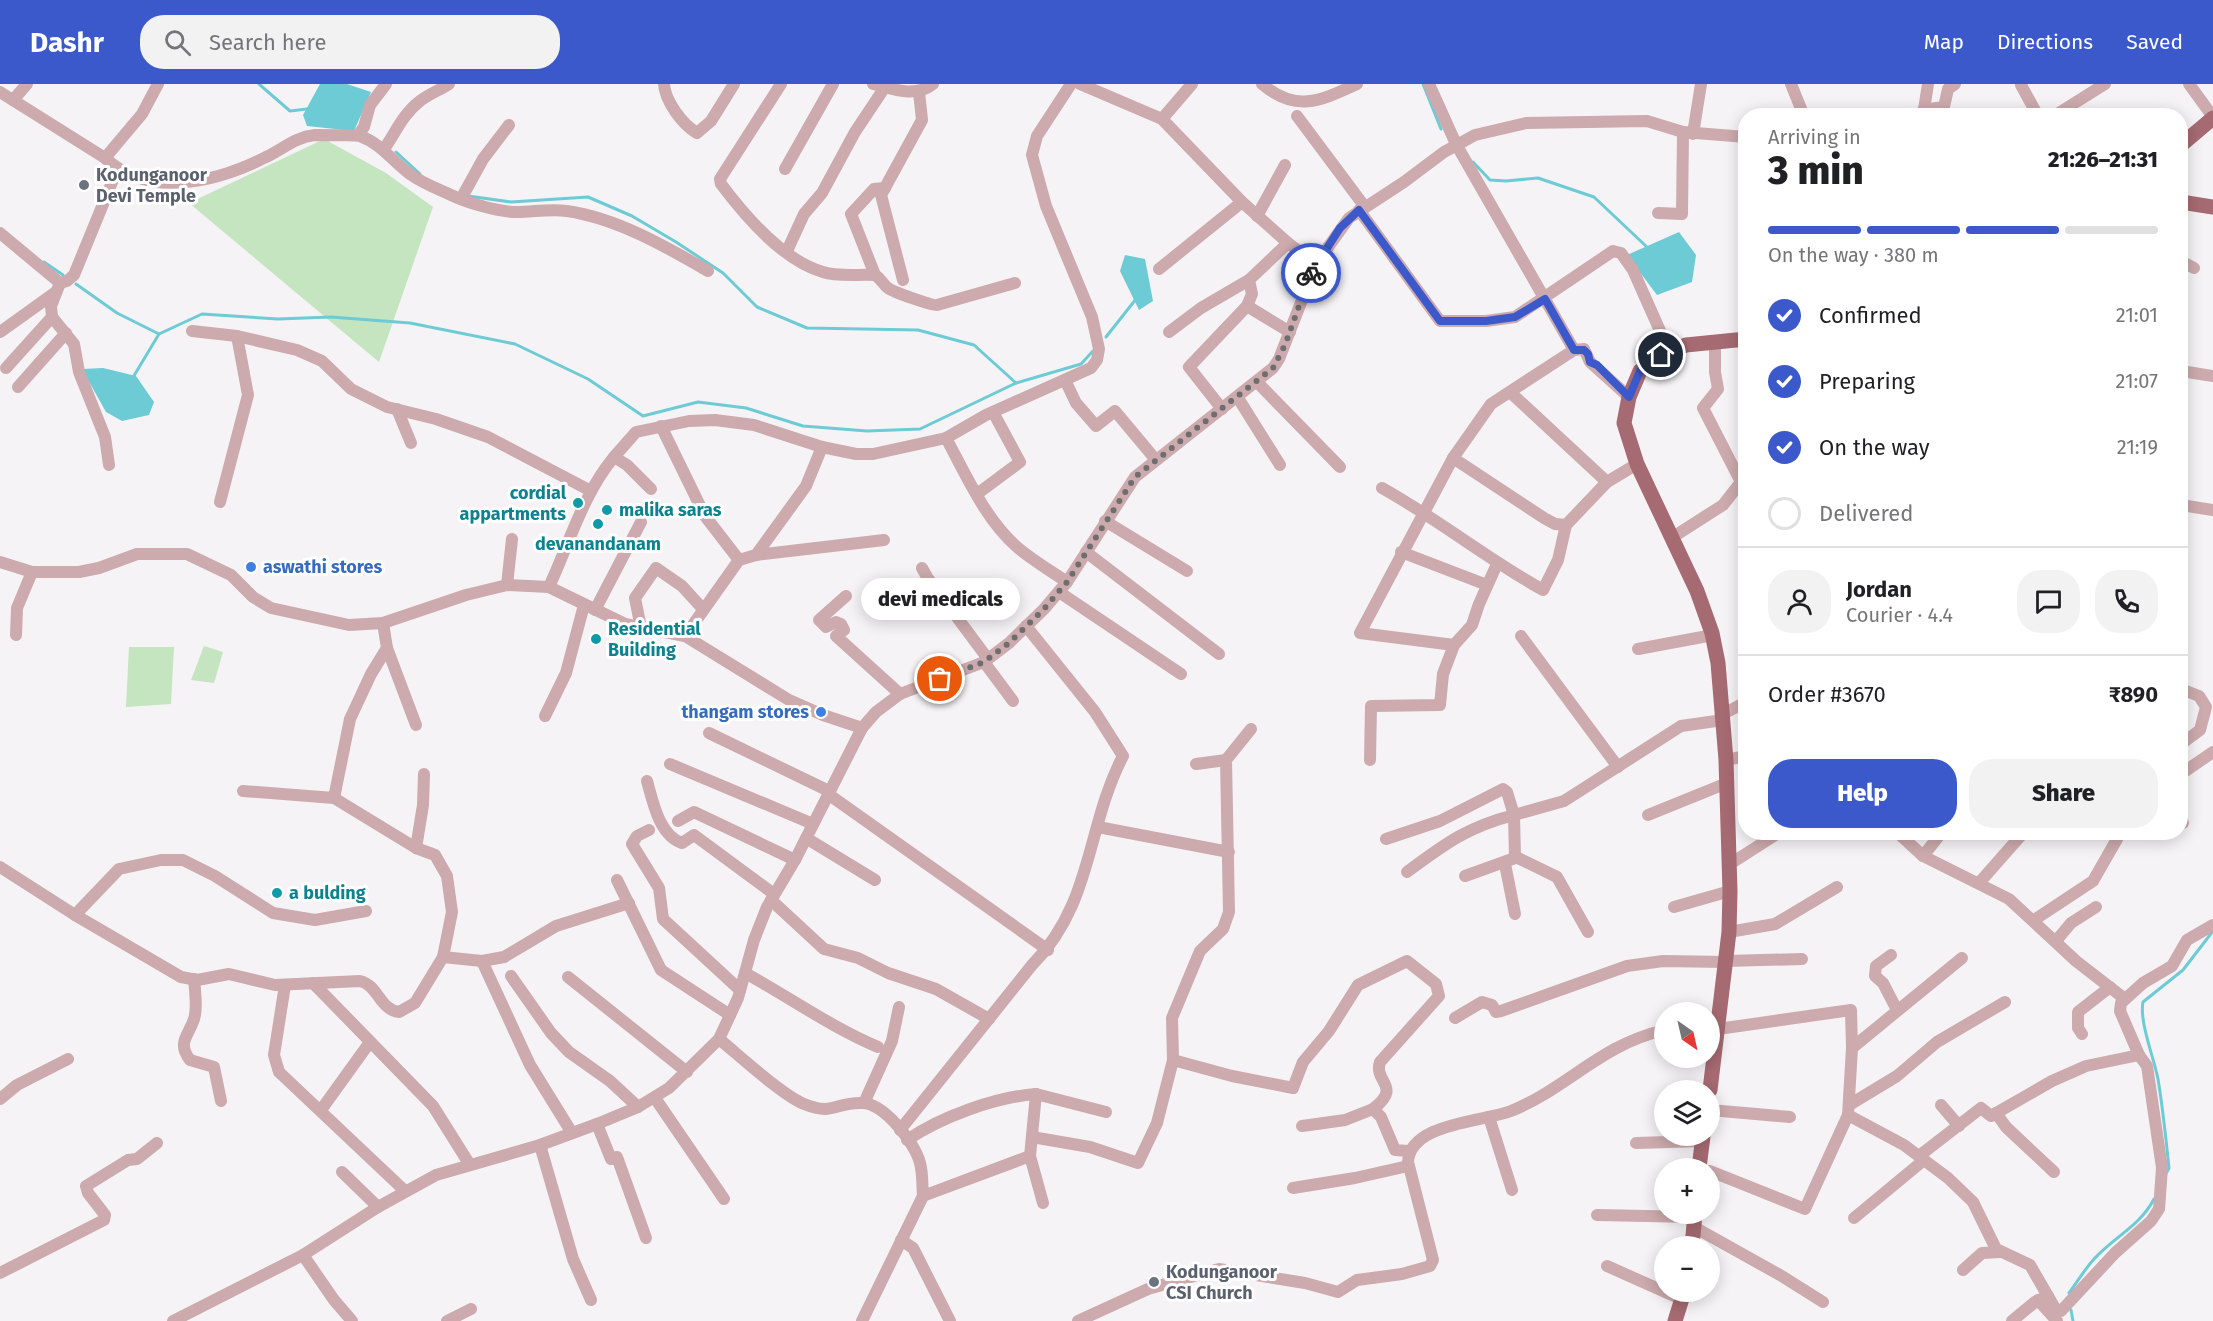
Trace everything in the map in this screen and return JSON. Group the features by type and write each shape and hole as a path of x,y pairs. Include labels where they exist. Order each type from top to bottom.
{"main road":[{"path":"2188,139 2213,117"},
{"path":"2188,203 2213,207"},
{"path":"1719,1002 1729,932 1730,864 1723,717 1713,635 1673,537 1637,464 1624,423 1629,397 1640,371 1669,351 1686,345 1738,340"},
{"path":"1675,1321 1680,1302"}],"street":[{"path":"13,100 27,84"},
{"path":"358,135 364,127 370,105 386,84"},
{"path":"384,149 396,127 411,110 421,100 449,84"},
{"path":"664,84 674,110 688,128 697,133 711,121 734,84"},
{"path":"781,84 720,181 744,215 810,267 825,273 875,275"},
{"path":"785,169 833,84"},
{"path":"787,251 804,214 822,193 879,86 919,92 933,84"},
{"path":"549,587 591,490 614,457 636,432 689,421 727,420 754,425 822,447 866,455 946,438 993,412 1091,368 1097,360 1099,344 1092,317 1046,206 1032,155 1038,136 1071,84"},
{"path":"1080,84 1162,119 1242,202 1288,243 1316,264"},
{"path":"1162,119 1192,84"},
{"path":"1262,84 1277,97 1305,102 1315,101 1351,85"},
{"path":"1429,84 1456,144 1574,350"},
{"path":"1658,213 1682,214 1688,133 1701,84"},
{"path":"1924,108 1928,84"},
{"path":"1940,108 1944,107 1948,89 1955,84"},
{"path":"2189,84 2213,117"},
{"path":"2020,85 2033,108"},
{"path":"105,158 142,114 152,86"},
{"path":"2065,108 2096,86"},
{"path":"1797,87 1802,108"},
{"path":"0,92 105,158 117,170 150,183 214,178 266,157 295,140 315,135 358,135 384,149 410,175 461,199 511,212 557,210 610,223 669,248 708,271"},
{"path":"903,280 881,195 922,120 919,92"},
{"path":"1297,116 1440,321 1486,321 1515,317 1613,252 1617,252 1624,256 1633,270 1669,351"},
{"path":"173,1321 303,1254 378,1206 436,1175 540,1144 597,1124 655,1098 687,1072 719,1039 740,990 754,940 773,897 795,860 862,728 876,712 900,694 986,661 1026,626 1059,592 1135,477 1238,398 1279,359 1316,264 1340,228 1362,209 1456,144 1475,135 1526,123 1647,121 1688,133 1738,136"},
{"path":"461,199 483,159 509,125"},
{"path":"1257,216 1285,165"},
{"path":"0,332 74,275 117,170"},
{"path":"885,188 874,189 851,214 875,275 891,290 912,296 931,306 1015,283"},
{"path":"1159,269 1242,202"},
{"path":"0,233 58,287"},
{"path":"1169,332 1201,308 1249,280 1288,243"},
{"path":"2188,265 2194,268"},
{"path":"1222,409 1189,367 1247,306 1252,294 1249,280"},
{"path":"58,287 51,306 52,317 74,344 79,372 105,436 109,465"},
{"path":"1247,306 1290,332"},
{"path":"6,368 52,317"},
{"path":"192,331 237,336 297,350 322,361 351,390 397,409 436,419 488,437 591,490"},
{"path":"18,387 66,333"},
{"path":"220,502 248,395 237,336"},
{"path":"1715,342 1715,372 1718,389 1703,408 1738,469"},
{"path":"1454,645 1360,633 1401,552 1453,458 1491,404 1574,350 1584,350 1590,362 1597,365 1629,397"},
{"path":"2188,372 2213,376"},
{"path":"1065,380 1076,403 1096,426 1115,411 1156,460"},
{"path":"1257,382 1340,467"},
{"path":"1510,392 1607,482"},
{"path":"1238,398 1280,465"},
{"path":"397,409 411,444"},
{"path":"976,494 1020,462 993,412"},
{"path":"661,426 705,516 739,560"},
{"path":"946,438 976,494 999,527 1017,548 1067,582"},
{"path":"756,555 806,486 822,447"},
{"path":"614,457 627,465 651,489"},
{"path":"1453,458 1544,518 1555,524 1566,525"},
{"path":"1382,488 1423,512 1497,564 1543,590 1558,560 1566,525 1607,482 1637,464"},
{"path":"1673,537 1723,505 1738,486"},
{"path":"2188,506 2213,510"},
{"path":"1105,521 1187,571"},
{"path":"545,716 566,673 590,608 641,522"},
{"path":"507,585 512,539"},
{"path":"685,636 702,608 739,560 756,555 884,540"},
{"path":"1086,552 1219,654"},
{"path":"1401,552 1487,585"},
{"path":"0,562 32,572 79,572 99,568 137,554 187,554 231,575 252,597 271,608 350,625 383,623 466,595 507,585 549,587 611,619 640,628 685,636 789,700 823,715 862,728"},
{"path":"1371,760 1371,706 1440,705 1443,674 1454,645 1472,625 1497,564"},
{"path":"922,567 1013,701"},
{"path":"640,628 635,598 656,568 682,586 702,608"},
{"path":"16,635 17,608 32,572"},
{"path":"1059,592 1181,674"},
{"path":"846,596 819,620 826,627 836,622 841,624 844,630 836,636 900,694"},
{"path":"383,623 387,648 416,725"},
{"path":"903,1135 989,1019 1048,950 1076,899 1112,778 1123,756 1095,712 1026,626"},
{"path":"1638,649 1713,635"},
{"path":"1521,636 1618,767"},
{"path":"334,798 350,719 371,674 387,648"},
{"path":"2188,692 2199,696 2206,707 2200,730 2188,739"},
{"path":"1407,872 1458,835 1485,822 1564,801 1681,726 1723,717 1738,707"},
{"path":"1032,1137 1090,1147 1138,1163 1157,1123 1173,1060 1172,1018 1200,951 1222,929 1229,912 1226,760 1251,729"},
{"path":"709,733 829,793 1048,950"},
{"path":"2188,769 2213,752"},
{"path":"1726,760 1738,758"},
{"path":"1196,764 1226,760"},
{"path":"670,764 813,824"},
{"path":"416,848 423,805 424,774"},
{"path":"647,781 661,823 677,842 682,843 694,835 773,897 824,949 858,958 888,973 936,989 989,1019"},
{"path":"1648,815 1727,783"},
{"path":"1386,839 1440,821 1504,789 1514,814 1510,860 1515,914"},
{"path":"0,867 176,975 194,980 229,974 275,986 366,982 387,1007 399,1012 415,1003 443,957 452,912 447,876 435,855 416,848 334,798 243,791"},
{"path":"678,821 694,812 795,860"},
{"path":"1098,827 1229,852"},
{"path":"648,830 637,836 632,844 659,888 663,918 740,990"},
{"path":"806,838 875,880"},
{"path":"1730,864 1768,840"},
{"path":"1906,840 1923,856 2009,899 2076,961 2125,999"},
{"path":"1923,856 1936,840"},
{"path":"1978,883 2017,840"},
{"path":"2034,921 2093,881 2116,840"},
{"path":"75,915 119,869 161,860 183,860 196,866 273,913 315,920 366,911"},
{"path":"1464,876 1510,860 1557,877 1588,932"},
{"path":"617,880 661,970 730,1015"},
{"path":"1729,932 1775,924 1838,887"},
{"path":"1674,907 1730,891"},
{"path":"443,957 482,961 504,957 556,926 629,903"},
{"path":"2056,941 2071,923 2096,908"},
{"path":"2043,1298 2056,1310 2061,1311 2115,1253 2151,1221 2159,1209 2162,1168 2147,1066 2139,1055 2120,1011 2125,999 2143,983 2172,966 2187,940 2213,925"},
{"path":"1891,955 1876,966 1875,976 1883,983 1897,1010"},
{"path":"1852,1048 1962,958"},
{"path":"1455,1018 1482,1002 1492,1005 1496,1012 1501,1011 1627,966 1663,961 1802,959"},
{"path":"482,961 530,1065 572,1133"},
{"path":"1173,1060 1232,1076 1293,1088 1303,1062 1329,1031 1358,985 1407,961 1436,984 1439,996 1380,1062 1379,1070 1388,1085 1387,1095 1373,1109 1346,1120 1302,1126"},
{"path":"745,974 781,992 824,1022 878,1047"},
{"path":"511,976 551,1033 569,1052 610,1081 638,1107"},
{"path":"568,977 687,1072"},
{"path":"194,980 196,1014 185,1035 184,1051 190,1060 214,1067 221,1101"},
{"path":"313,983 439,1113 470,1165"},
{"path":"285,985 274,1055 279,1072 405,1191"},
{"path":"2082,1034 2078,1028 2078,1012 2110,987"},
{"path":"1849,1110 1897,1076 1936,1042 2005,1002"},
{"path":"864,1103 892,1041 899,1007"},
{"path":"1720,1025 1851,1010 1852,1048 1849,1110 1805,1209 1720,1176"},
{"path":"1078,1321 1149,1289 1219,1269 1305,1282 1338,1292 1357,1280 1422,1270 1430,1266 1433,1260 1408,1166 1408,1151 1416,1141 1430,1134 1529,1103 1622,1043 1654,1032"},
{"path":"719,1039 800,1102 821,1111 864,1103 876,1107 888,1115 920,1162 923,1196 862,1321"},
{"path":"321,1110 370,1042"},
{"path":"1854,1218 1981,1108 1991,1116 2052,1081 2086,1066 2139,1055"},
{"path":"0,1099 17,1085 68,1059"},
{"path":"903,1135 1014,1095 1036,1094 1106,1112"},
{"path":"1036,1094 1030,1156 1043,1203"},
{"path":"655,1098 724,1199"},
{"path":"1941,1105 1959,1125"},
{"path":"1373,1109 1381,1117 1395,1150 1408,1151"},
{"path":"1849,1110 1921,1158 1973,1202 1983,1225 2000,1252"},
{"path":"1720,1111 1790,1117"},
{"path":"1996,1113 2006,1127 2054,1172"},
{"path":"1489,1117 1512,1190"},
{"path":"597,1124 610,1159 617,1157 646,1238"},
{"path":"1636,1143 1654,1142"},
{"path":"0,1272 104,1220 105,1215 88,1193 87,1186 128,1160 137,1159 157,1143"},
{"path":"540,1144 573,1259 591,1300"},
{"path":"923,1196 1030,1156"},
{"path":"1293,1188 1356,1178 1408,1166"},
{"path":"342,1172 378,1206"},
{"path":"1597,1215 1654,1217"},
{"path":"1702,1224 1823,1302"},
{"path":"901,1240 913,1248 950,1321"},
{"path":"1964,1270 1982,1253 2000,1252 2030,1265 2043,1298 2057,1321"},
{"path":"303,1254 334,1300 352,1321"},
{"path":"1607,1266 1654,1284"},
{"path":"2012,1321 2043,1298"},
{"path":"447,1321 471,1309"}],"green space":[{"path":"324,139 386,173 433,207 379,362 189,203"},
{"path":"204,646 223,652 214,683 191,680"},
{"path":"129,647 174,647 171,704 126,707"}],"water":[{"path":"320,84 347,84 371,92 354,131 307,126 303,115"},
{"path":"1679,232 1696,255 1692,282 1657,295 1627,255"},
{"path":"1125,255 1145,259 1153,301 1139,310 1120,271"},
{"path":"103,368 136,376 154,402 149,415 122,421 106,412 82,369"}],"waterway":[{"path":"259,84 290,111 307,109"},
{"path":"1423,84 1441,129"},
{"path":"396,152 420,174"},
{"path":"1473,162 1490,180 1538,178 1594,197 1648,248"},
{"path":"468,196 511,202 588,197 632,216 676,242 723,273 757,307 807,328 918,330 974,345 1016,383"},
{"path":"44,262 63,275"},
{"path":"76,284 117,313 159,334"},
{"path":"1106,337 1136,299"},
{"path":"132,379 159,334 202,314 278,319 331,317 410,323 515,344 588,379 643,416 698,402 746,408 803,426 867,431 920,429 1016,383 1081,364 1093,351"},
{"path":"2167,1172 2169,1168 2158,1079 2143,1019 2143,1002 2183,970 2213,931"},
{"path":"2069,1293 2094,1259 2142,1217 2154,1199"},
{"path":"2071,1310 2073,1321"}],"way so far":[{"path":"940,679 984,662 1009,643 1044,609 1067,582 1135,477 1145,467 1179,444 1265,377 1279,359 1311,273"}],"place":[{"name":"Kodunganoor Devi Temple","path":"84,185"},
{"name":"cordial appartments","path":"578,503"},
{"name":"malika saras","path":"607,510"},
{"name":"devanandanam","path":"598,524"},
{"name":"aswathi stores","path":"251,567"},
{"name":"Residential Building","path":"596,639"},
{"name":"devi medicals","path":"940,679"},
{"name":"thangam stores","path":"821,712"},
{"name":"a bulding","path":"277,893"},
{"name":"Kodunganoor CSI Church","path":"1154,1282"}],"route":[{"path":"1311,273 1340,228 1359,210 1440,321 1486,321 1515,317 1545,299 1574,350 1579,348 1584,350 1590,362 1597,365 1629,397 1640,371 1661,355"}]}
